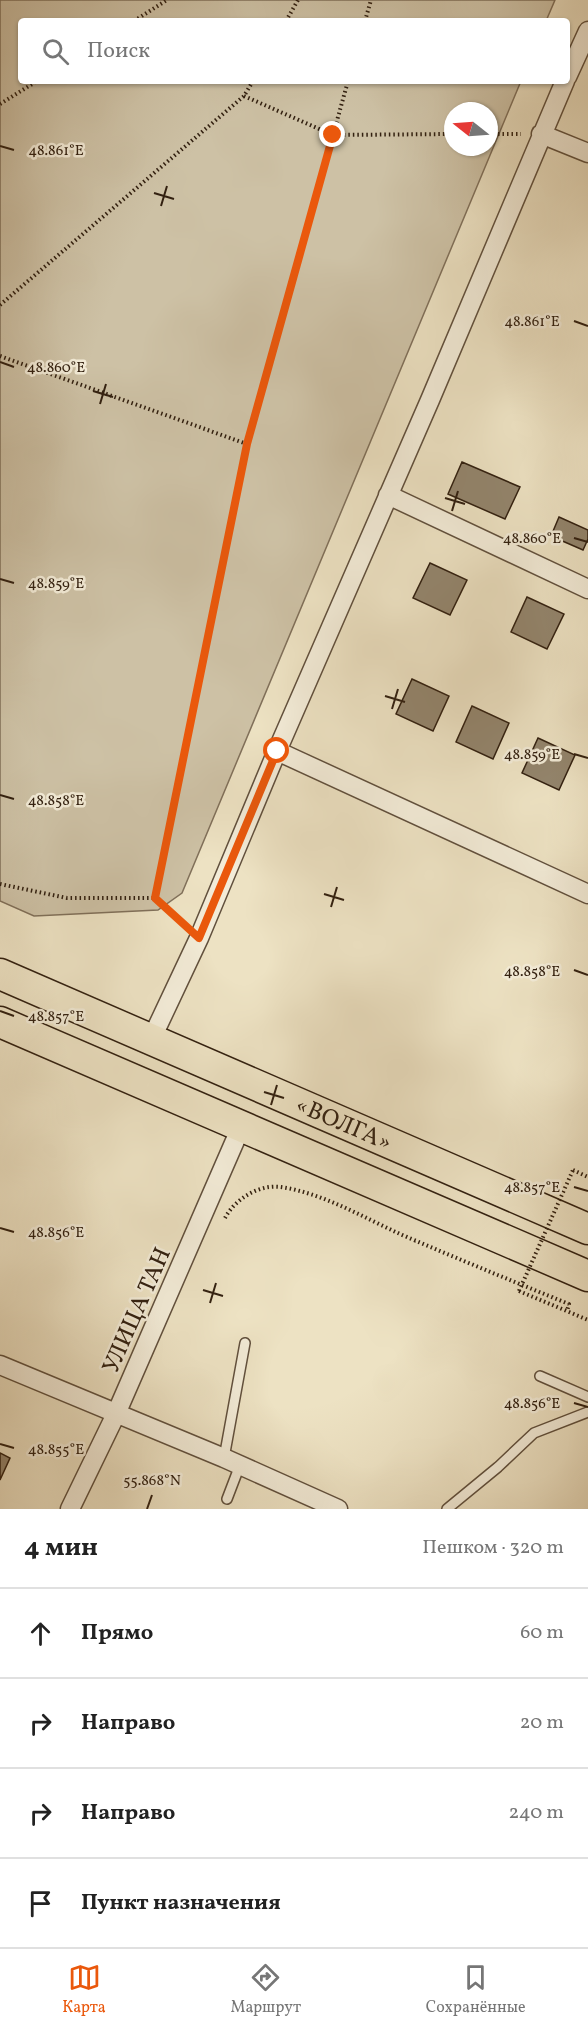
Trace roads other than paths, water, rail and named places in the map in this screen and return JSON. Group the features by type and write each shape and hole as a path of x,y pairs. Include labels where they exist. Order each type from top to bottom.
{"highway":[{"name":"«ВОЛГА»","path":"0,974 588,1229"},
{"name":"«ВОЛГА»","path":"0,1022 588,1276"}],"street":[{"path":"570,70 588,31"},
{"path":"151,1040 199,938 564,84"},
{"path":"542,134 588,153"},
{"path":"388,495 588,589"},
{"path":"277,751 588,894"},
{"name":"УЛИЦА ТАН","path":"70,1509 116,1414 242,1128"},
{"path":"0,1365 232,1461 338,1509"}],"lane":[{"path":"226,1498 245,1343"},
{"path":"540,1376 588,1397"},
{"path":"447,1509 498,1467 534,1432 588,1412"}]}
